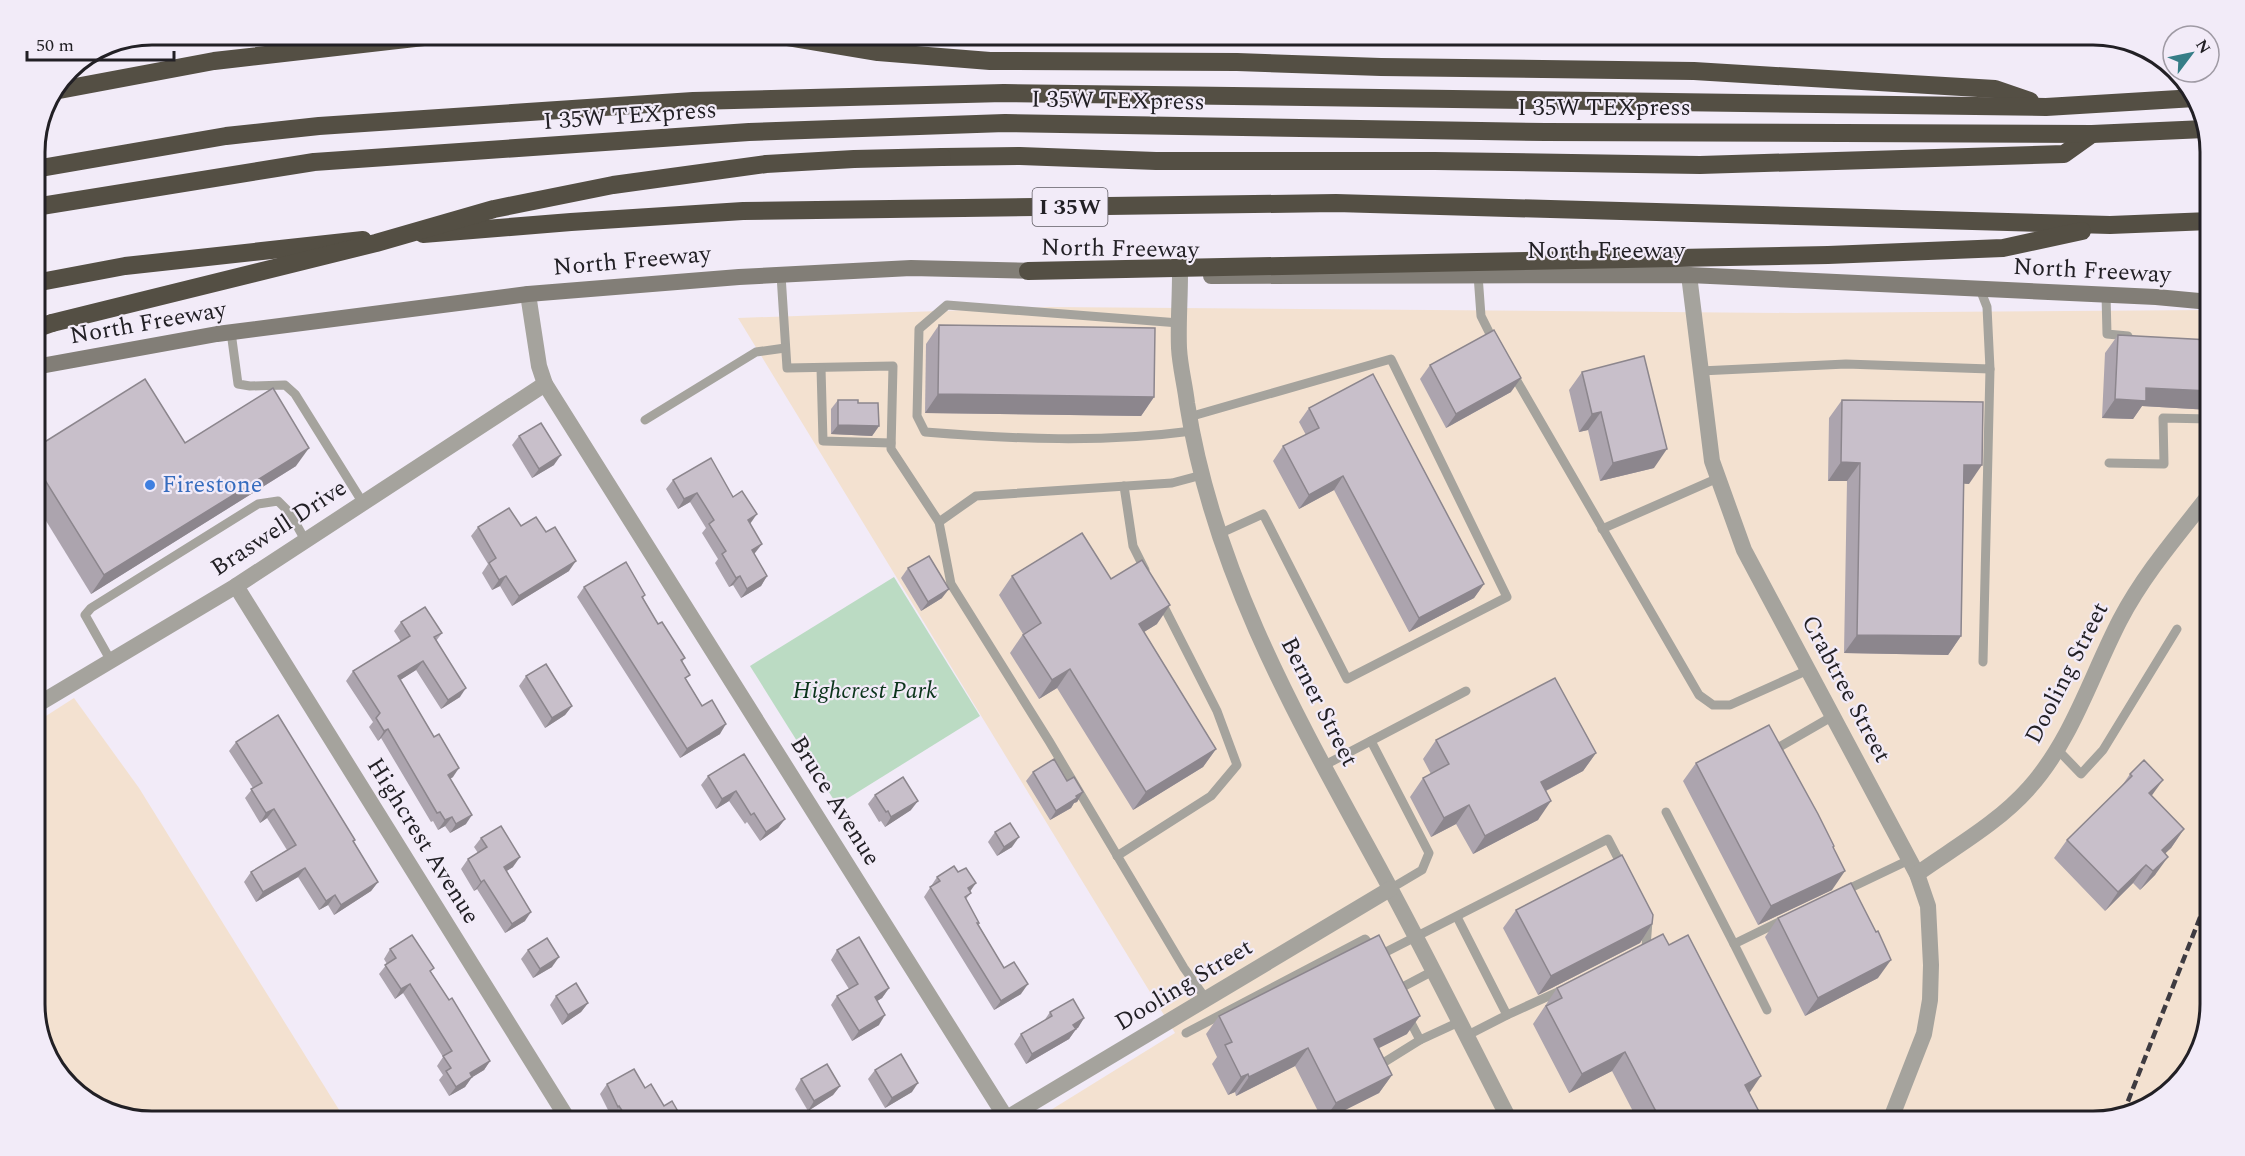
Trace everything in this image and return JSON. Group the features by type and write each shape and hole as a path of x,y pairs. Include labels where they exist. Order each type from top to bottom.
{"highway":[{"path":"66,89 214,61 354,45"},
{"path":"836,45 878,52 990,61 1237,62 1381,67 1694,71 1995,89 2046,107"},
{"name":"I 35W TEXpress","path":"45,167 226,136 319,126 453,115 693,101 1004,93 2046,107 2186,99"},
{"name":"I 35W TEXpress","path":"45,205 314,162 749,132 1005,123 1545,132 2092,134 2198,129"},
{"path":"45,326 376,243 494,209 613,185 766,164 1020,156 1156,161 1435,161 1700,165 2064,154 2092,134"},
{"name":"North Freeway","path":"45,281 125,266 414,234 743,211 1336,203 2110,225 2200,221"},
{"path":"1028,271 1828,255 1991,249 2110,225"}],"main road":[{"name":"North Freeway","path":"45,365 231,332 528,294 781,275 911,268 1180,274 1689,275 2200,301"}],"street":[{"name":"Berner Street","path":"1180,274 1179,349 1191,424 1202,475 1219,534 1251,622 1294,711 1416,938 1504,1111"},
{"name":"Crabtree Street","path":"1689,275 1712,460 1744,550 1913,867 1928,906 1930,1000 1924,1034 1894,1111"},
{"name":"Bruce Avenue","path":"528,294 539,366 545,384 999,1111"},
{"name":"Braswell Drive","path":"45,700 236,586 545,384"},
{"name":"Dooling Street","path":"1913,867 2006,811 2030,787 2057,749 2074,719 2126,610 2154,564 2200,506"},
{"name":"Highcrest Avenue","path":"236,586 562,1111"},
{"name":"Dooling Street","path":"1021,1111 1390,889"}],"lane":[{"path":"781,275 787,368 893,366 891,449 939,522 951,584 1184,968 1206,999"},
{"path":"1478,275 1481,315 1497,347"},
{"path":"1980,289 1987,307 1990,369 1983,662"},
{"path":"2106,295 2107,334 2142,337"},
{"path":"1179,323 947,305 919,329 917,416 925,432 1053,439 1145,437 1391,359 1507,597 1347,679 1263,514 1219,534"},
{"path":"231,332 238,384 285,385 295,394 363,503"},
{"path":"645,420 756,352 785,348"},
{"path":"1700,371 1846,364 1990,369"},
{"path":"1509,367 1698,695 1713,705 1730,705 1808,670"},
{"path":"821,368 823,441 891,443"},
{"path":"2109,463 2164,464 2163,418 2200,419"},
{"path":"939,522 976,496 1172,483 1202,475"},
{"path":"1602,529 1718,478"},
{"path":"1124,486 1133,546 1149,577"},
{"path":"111,661 85,615 91,608 258,504 278,501 290,513 305,540"},
{"path":"1117,856 1211,796 1237,765 1217,711 1154,587"},
{"path":"2057,749 2081,774 2103,750 2177,629"},
{"path":"1323,765 1466,691"},
{"path":"1779,760 1774,750 1833,716"},
{"path":"1371,741 1429,853 1422,870 1390,889"},
{"path":"1665,812 1767,1010"},
{"path":"1186,1033 1365,939 1380,960 1416,938 1608,839 1628,877"},
{"path":"1834,896 1913,867"},
{"path":"1839,880 1849,901"},
{"path":"1635,953 1646,947 1648,915"},
{"path":"1734,944 1794,915"},
{"path":"1457,917 1507,1015"},
{"path":"1400,1001 1393,986 1433,971"},
{"path":"1374,1068 1420,1040 1507,1015 1572,985"},
{"path":"1405,1011 1420,1040"}],"shaded area":[{"path":"1050,307 1794,313 2200,310 2200,1004 2196,1032 2186,1058 2169,1080 2147,1097 2121,1107 2093,1111 1049,1111 1175,1033 738,318"},
{"path":"74,698 139,788 340,1111 138,1110 104,1100 81,1085 71,1075 56,1052 45,1011 45,717"}],"green space":[{"name":"Highcrest Park","path":"894,577 980,716 837,805 750,666"}],"building":[{"path":"939,325 1155,328 1154,397 938,394"},
{"path":"1494,330 1521,378 1456,414 1430,365"},
{"path":"2118,335 2200,339 2200,391 2146,388 2146,401 2115,399"},
{"path":"1644,356 1667,449 1613,463 1601,412 1592,414 1582,372"},
{"path":"1373,374 1484,584 1419,618 1343,476 1309,495 1283,446 1319,428 1309,408"},
{"name":"Firestone","path":"145,379 185,443 273,388 309,448 104,575 45,480 45,442"},
{"path":"838,400 878,403 879,426 838,425"},
{"path":"1842,400 1983,402 1982,465 1964,465 1961,636 1857,635 1860,463 1841,462"},
{"path":"541,423 561,455 539,469 519,436"},
{"path":"711,458 733,497 742,491 757,514 748,520 762,544 752,550 767,576 747,589 740,576 736,578 722,554 726,551 709,524 714,520 697,493 684,499 673,480"},
{"path":"509,508 521,526 536,517 546,532 555,527 576,561 519,596 506,576 499,580 489,563 496,558 478,527"},
{"path":"1082,533 1111,579 1142,560 1170,605 1139,624 1216,749 1146,792 1070,669 1052,680 1023,635 1041,623 1012,576"},
{"path":"929,556 949,589 928,602 908,568"},
{"path":"626,562 645,595 642,597 658,624 662,622 685,658 681,660 690,675 685,678 702,706 712,700 726,724 687,749 584,587"},
{"path":"425,607 442,633 434,637 466,688 448,700 423,661 398,676 434,737 439,734 459,768 448,775 472,815 456,824 452,817 445,820 440,812 437,813 388,729 384,731 376,718 380,713 353,671 410,636 401,622"},
{"path":"546,664 572,706 552,718 526,676"},
{"path":"1555,678 1596,753 1541,782 1551,801 1485,836 1469,805 1444,818 1423,778 1449,764 1436,740"},
{"path":"278,715 355,840 353,841 378,882 341,905 335,895 326,901 305,868 263,892 251,872 296,845 274,809 266,813 251,789 262,783 236,742"},
{"path":"1769,725 1818,814 1845,871 1771,906 1696,763"},
{"path":"744,754 785,819 766,832 754,813 751,815 736,791 722,799 708,776"},
{"path":"1054,759 1067,781 1074,777 1083,792 1056,811 1033,772"},
{"path":"2144,760 2163,780 2149,793 2184,829 2162,850 2168,857 2153,871 2146,865 2118,892 2067,840 2132,776 2130,774"},
{"path":"903,777 918,801 891,817 875,795"},
{"path":"1010,823 1019,837 1004,847 995,832"},
{"path":"501,826 520,857 504,867 531,912 512,924 484,880 481,882 468,859 487,847 481,838"},
{"path":"1622,855 1653,915 1652,924 1551,976 1516,910"},
{"path":"954,866 958,872 966,868 976,883 968,888 971,893 965,897 979,923 977,923 1004,968 1014,962 1028,984 1001,1001 930,887 940,881 937,877"},
{"path":"1851,883 1876,932 1878,931 1891,960 1818,998 1778,918"},
{"path":"1663,934 1669,945 1688,935 1761,1076 1745,1085 1759,1111 1656,1111 1625,1052 1582,1074 1546,1006 1562,998 1557,988"},
{"path":"412,935 434,968 430,971 449,1000 452,998 490,1061 470,1073 472,1077 456,1087 446,1071 451,1068 443,1056 452,1051 410,984 401,989 385,965 396,958 390,949"},
{"path":"1379,935 1420,1016 1374,1039 1392,1075 1336,1103 1308,1048 1249,1077 1248,1074 1241,1077 1225,1045 1232,1042 1219,1016"},
{"path":"859,937 889,988 875,997 885,1015 859,1031 837,996 858,984 837,950"},
{"path":"547,938 559,957 540,969 528,950"},
{"path":"576,983 588,1003 568,1015 556,996"},
{"path":"1073,999 1084,1018 1073,1025 1076,1029 1032,1054 1021,1034 1052,1016 1050,1012"},
{"path":"901,1054 918,1083 892,1098 875,1070"},
{"path":"827,1064 840,1086 814,1101 801,1079"},
{"path":"634,1069 645,1088 651,1084 664,1106 672,1101 678,1111 622,1111 607,1084"}],"railway":[{"path":"2126,1105 2200,918"}],"place":[{"name":"Firestone","path":"150,485"}]}
